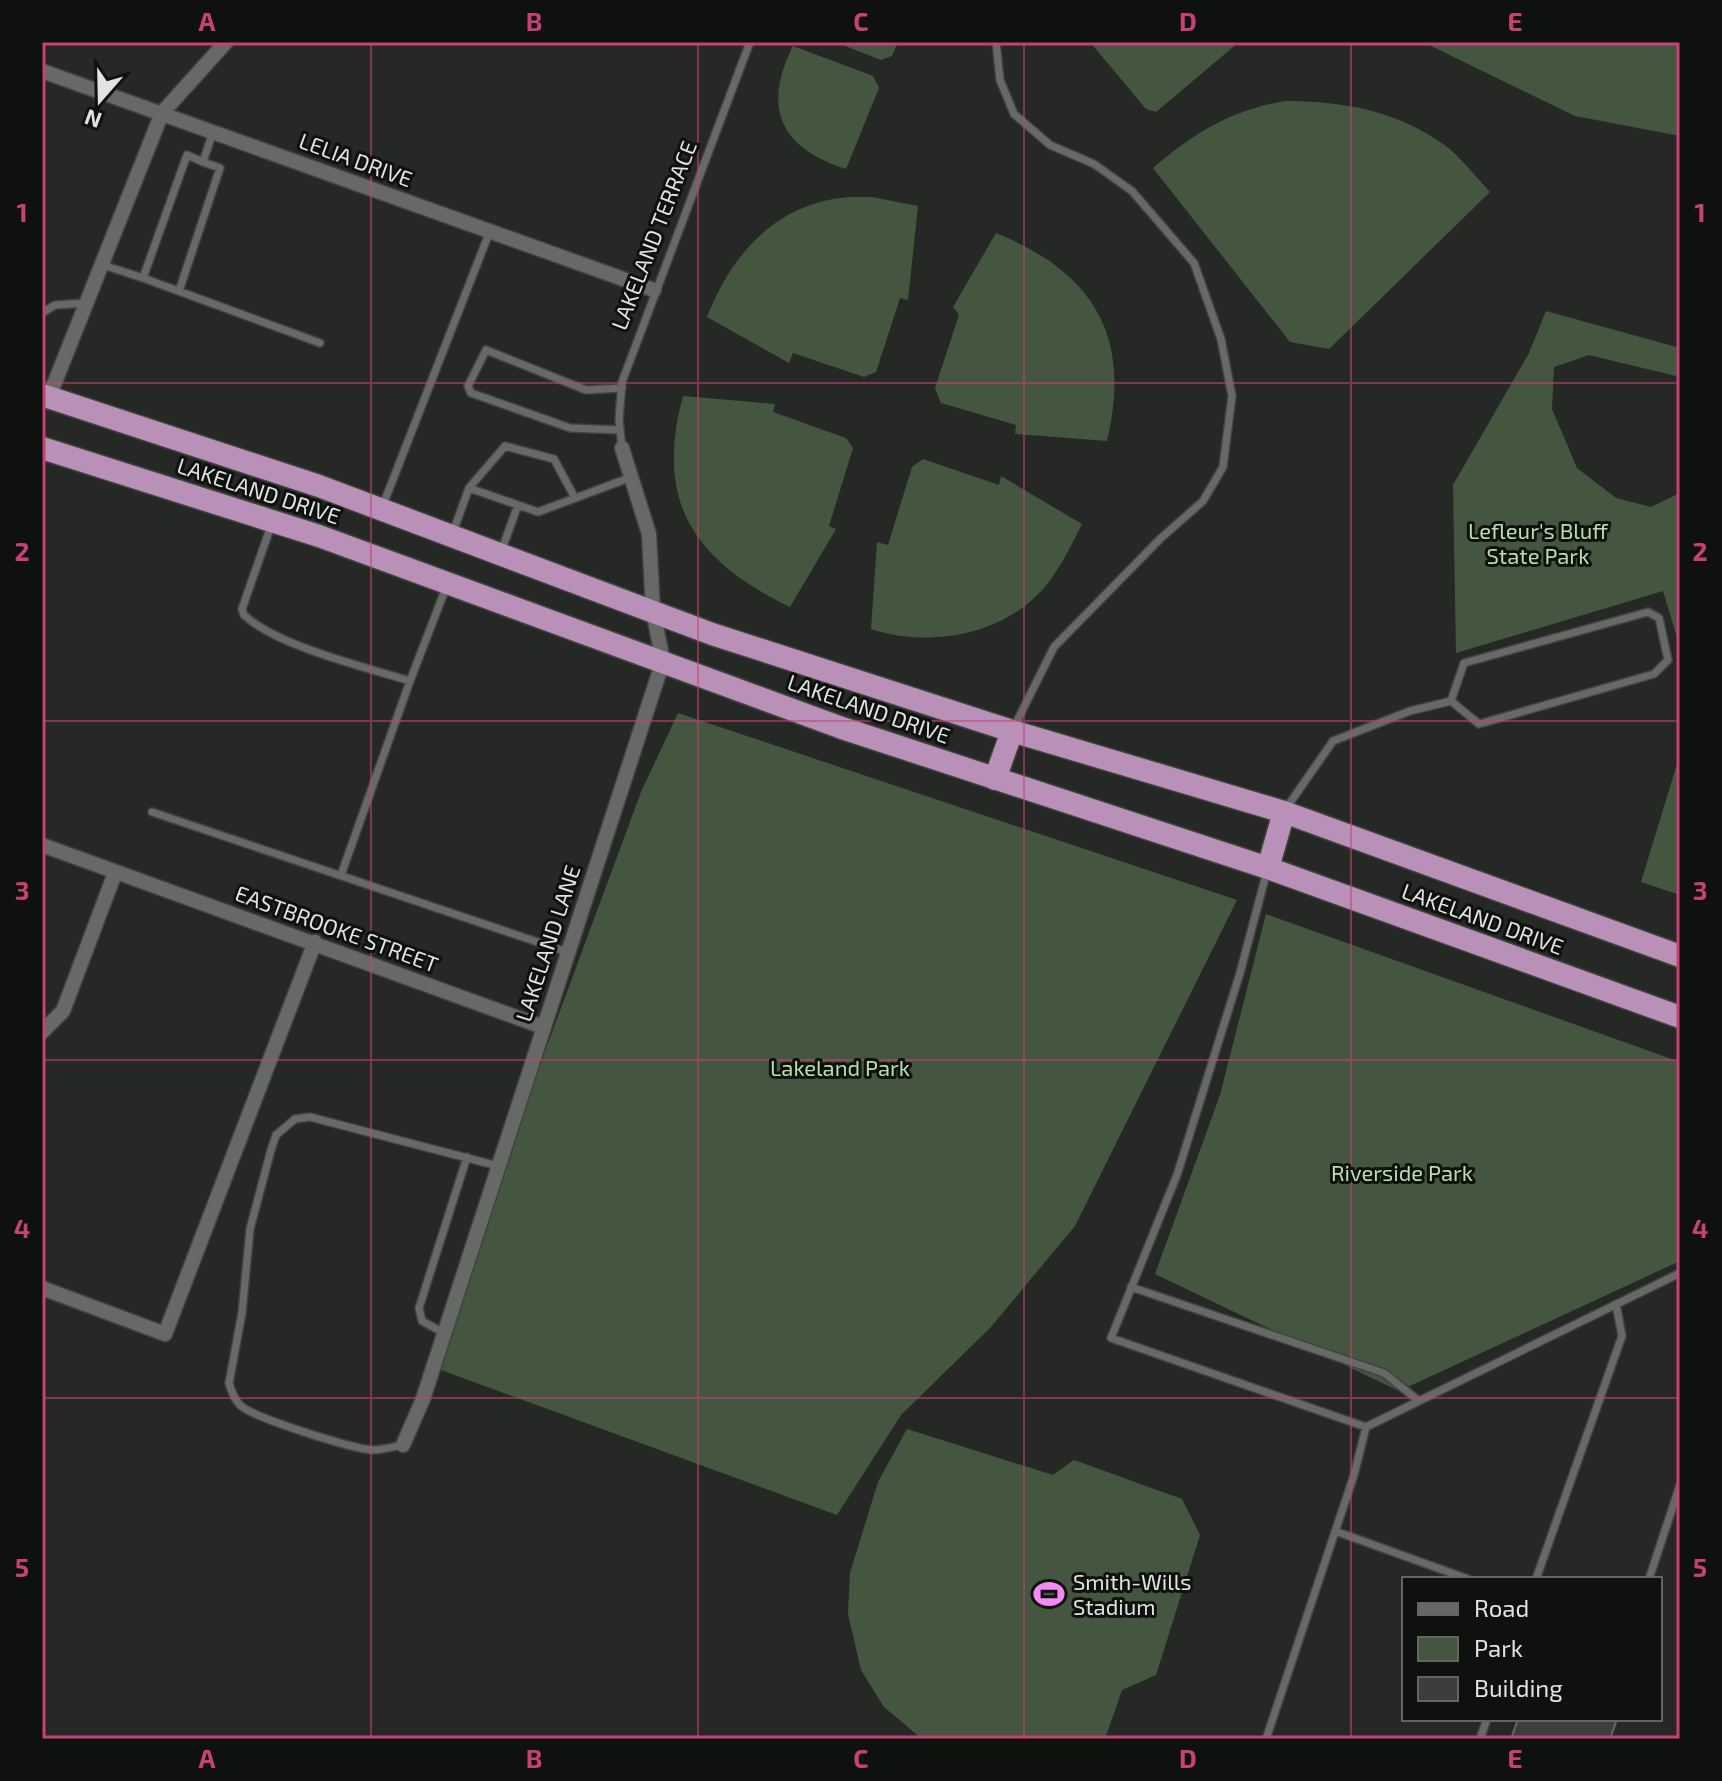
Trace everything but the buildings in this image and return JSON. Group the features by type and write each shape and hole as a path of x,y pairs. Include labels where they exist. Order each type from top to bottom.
{"highway":[{"name":"LAKELAND DRIVE","path":"44,403 381,509 653,611 1012,731 1284,812 1680,956"},
{"name":"LAKELAND DRIVE","path":"42,448 272,521 448,582 995,779 1268,868 1680,1017"},
{"path":"995,779 1012,731"},
{"path":"1268,868 1284,812"}],"street":[{"path":"44,403 103,265 162,113 226,42"},
{"name":"LELIA DRIVE","path":"42,71 654,290"},
{"name":"LAKELAND LANE","path":"403,1445 419,1409 663,661 653,611 649,534 622,448"},
{"name":"EASTBROOKE STREET","path":"42,845 543,1027"},
{"path":"42,1032 63,1011 115,873"},
{"path":"42,1288 165,1334 315,942"}],"lane":[{"name":"LAKELAND TERRACE","path":"622,448 622,388 654,290 750,42"},
{"path":"996,42 1000,80 1014,114 1050,145 1094,164 1132,191 1194,263 1221,339 1232,396 1223,467 1203,501 1160,539 1054,647 1012,731"},
{"path":"203,162 213,132"},
{"path":"143,278 187,155 220,168 179,291"},
{"path":"381,509 490,231"},
{"path":"103,265 320,343"},
{"path":"42,301 55,305 87,303"},
{"path":"42,313 55,305"},
{"path":"620,430 570,428 471,393 468,386 486,350 586,390 622,388"},
{"path":"452,535 469,488 505,446 554,459 575,498"},
{"path":"469,488 538,512 629,478"},
{"path":"500,553 518,505"},
{"path":"272,521 242,609 244,615 294,642 410,681"},
{"path":"341,875 448,582"},
{"path":"1648,612 1659,618 1668,660 1654,674 1479,724 1451,701 1464,663 1648,612"},
{"path":"1284,812 1333,741 1410,711 1451,701"},
{"path":"152,812 567,952"},
{"path":"1268,868 1205,1089 1177,1175 1111,1338 1366,1427 1680,1273"},
{"path":"403,1445 373,1450 353,1446 255,1415 240,1405 229,1383 242,1313 250,1229 276,1135 295,1119 310,1117 498,1166"},
{"path":"444,1333 422,1321 419,1308 467,1157"},
{"path":"1131,1287 1384,1373 1419,1401"},
{"path":"1537,1577 1622,1336 1616,1304"},
{"path":"1266,1739 1366,1427"},
{"path":"1650,1577 1680,1485"},
{"path":"1335,1531 1462,1577"}],"green space":[{"path":"835,42 898,42 892,56 881,60"},
{"path":"1090,42 1239,42 1156,112 1146,109"},
{"path":"1423,42 1680,42 1680,136 1575,116"},
{"path":"793,46 873,76 879,88 846,169 806,150 783,123 779,88"},
{"path":"1285,101 1347,106 1387,115 1406,123 1449,149 1490,192 1329,349 1290,342 1153,168 1214,125 1247,110"},
{"path":"852,197 872,197 918,206 908,300 900,298 876,372 864,377 793,353 789,363 707,317 730,272 761,234 802,208"},
{"path":"996,233 1030,249 1058,268 1081,289 1098,313 1109,340 1114,370 1107,441 1015,434 1016,425 941,403 935,388 959,315 953,307"},
{"name":"Lefleur's Bluff State Park","path":"1546,311 1680,348 1680,377 1589,355 1554,367 1552,409 1577,468 1616,498 1651,507 1680,493 1680,647 1663,591 1456,653 1453,485 1529,353"},
{"path":"683,396 775,404 773,412 846,438 853,448 829,526 836,529 790,607 729,570 707,548 690,524 679,498 674,468 675,434"},
{"path":"923,459 999,485 1001,476 1082,524 1060,565 1044,588 1027,604 986,627 964,634 917,637 871,629 877,542 888,545 912,467"},
{"name":"Lakeland Park","path":"678,713 1237,900 1075,1226 990,1328 901,1415 837,1515 441,1370 488,1194 537,1073 641,792"},
{"path":"1680,754 1680,895 1641,882"},
{"name":"Riverside Park","path":"1266,914 1680,1062 1680,1261 1399,1391 1155,1274 1220,1095"},
{"name":"Smith-Wills Stadium","path":"907,1429 1053,1475 1074,1460 1182,1499 1200,1535 1156,1675 1122,1690 1105,1739 922,1739 884,1707 861,1670 848,1614 850,1573 878,1482"}],"place":[{"name":"Smith-Wills Stadium","path":"1049,1594"}]}
